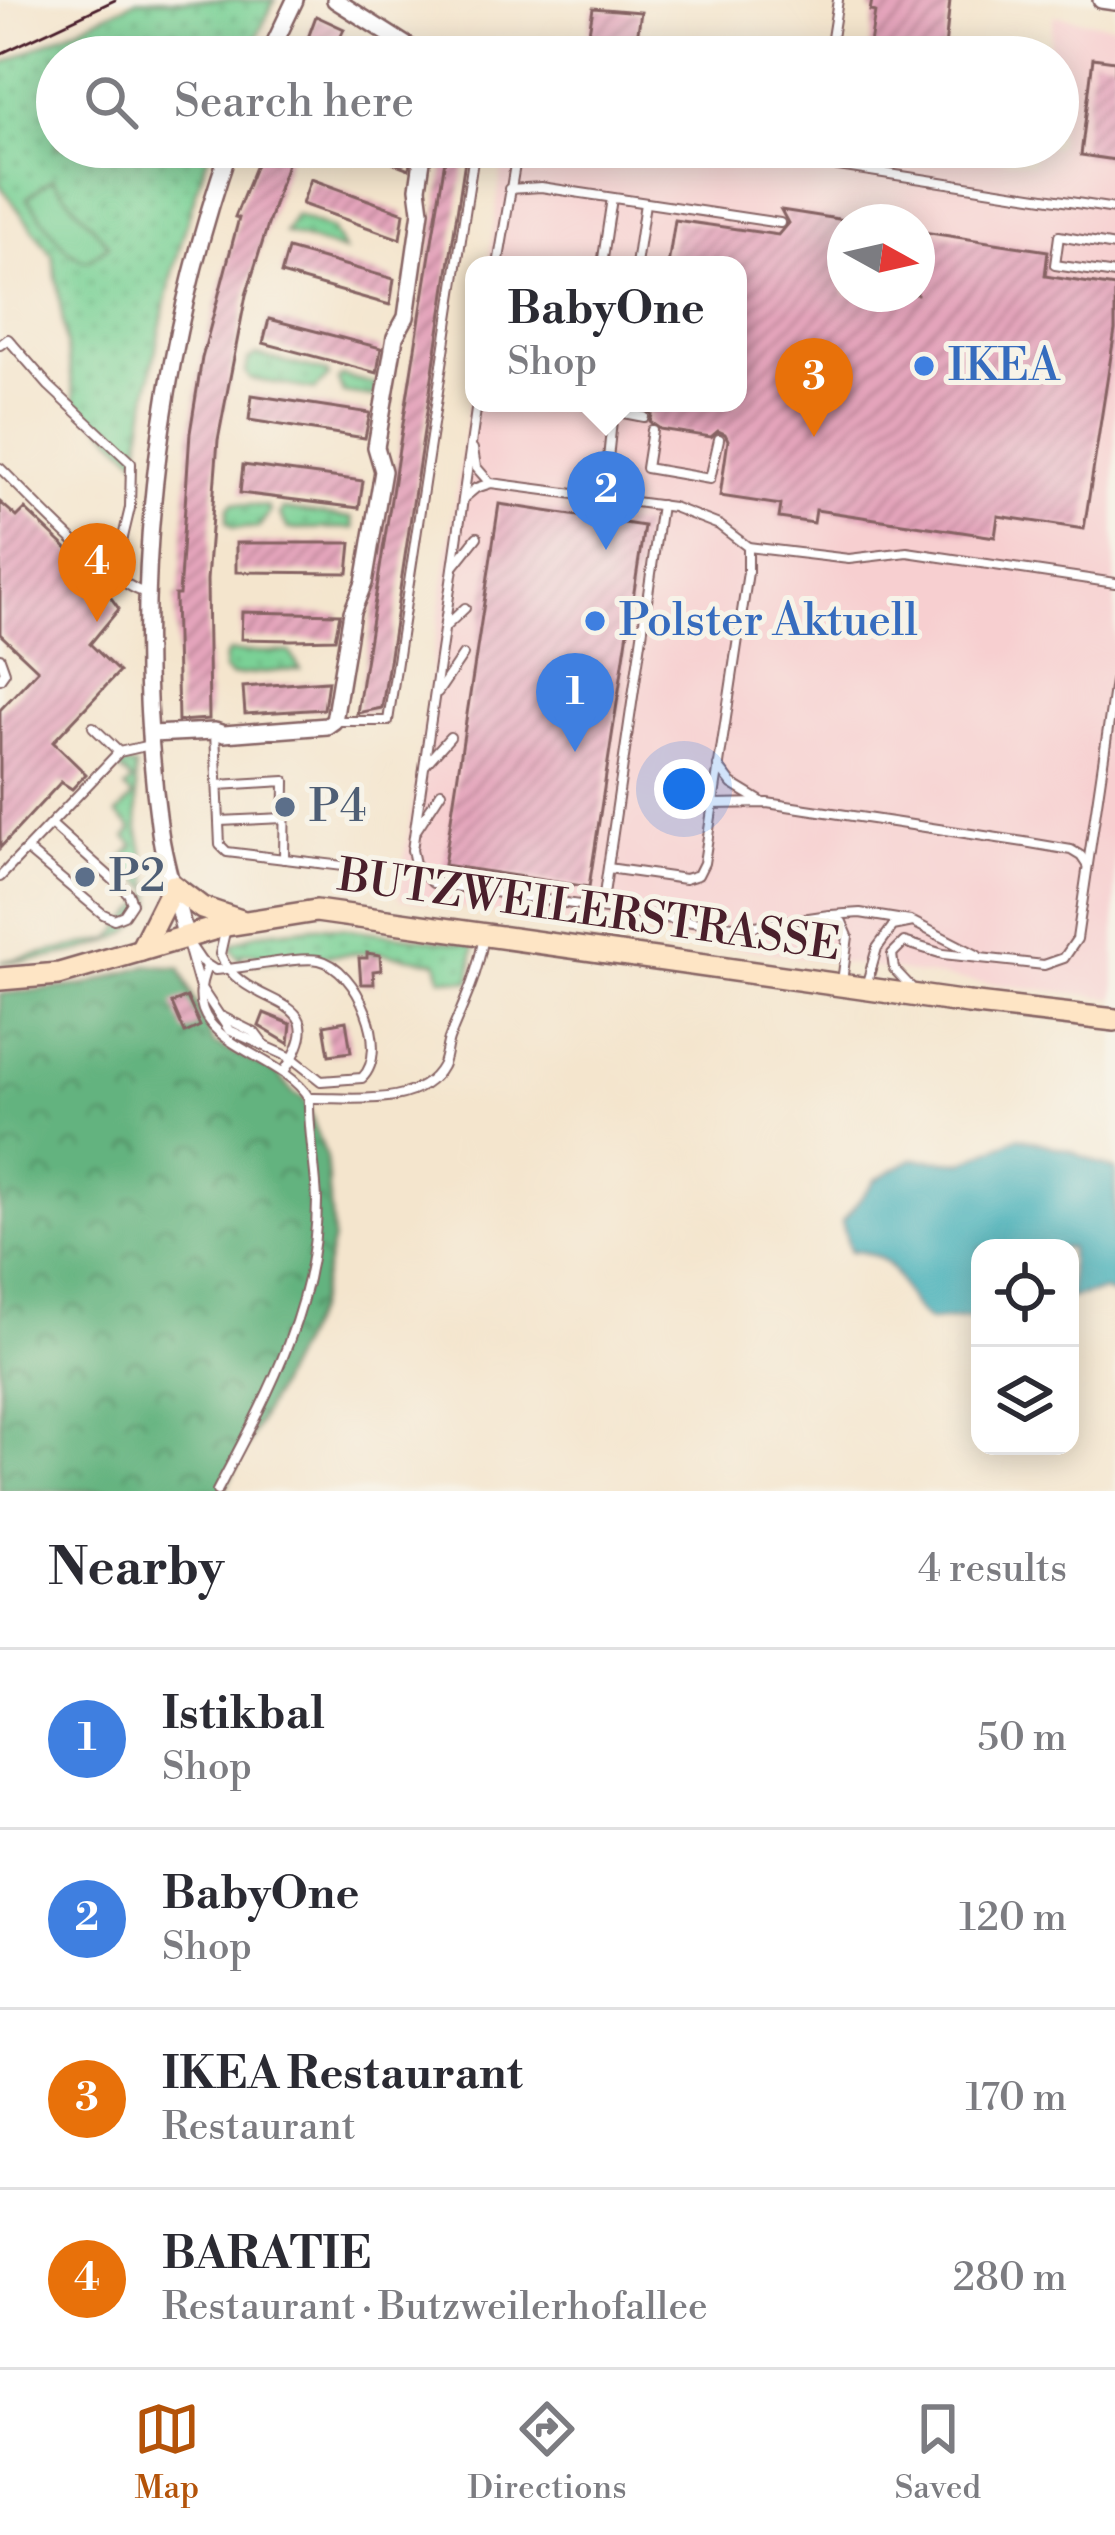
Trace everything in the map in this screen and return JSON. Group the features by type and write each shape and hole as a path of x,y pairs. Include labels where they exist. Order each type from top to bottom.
{"street":[{"path":"278,36 295,0"},
{"path":"335,0 392,36"},
{"path":"1101,0 1115,2"},
{"path":"186,938 160,837 148,593 164,393 187,281 223,168"},
{"path":"152,740 215,731 327,726 334,721 383,471 376,446 395,337 406,317 422,211 421,168"},
{"path":"173,886 202,908 234,923"},
{"path":"141,950 173,886"},
{"name":"BUTZWEILERSTRASSE","path":"0,979 59,974 234,923 316,911 1110,1023"}],"lane":[{"path":"833,36 838,0"},
{"path":"334,721 388,721 473,168"},
{"path":"499,256 514,168"},
{"path":"853,168 1115,208"},
{"path":"509,189 542,187 780,223"},
{"path":"603,256 612,198"},
{"path":"637,256 646,203"},
{"path":"1115,245 1059,236 1055,265 1115,274"},
{"path":"0,345 8,339 49,386 131,464 130,508 114,574"},
{"path":"476,412 414,833 416,868 433,884 748,927 860,913 913,922 984,958"},
{"path":"604,497 611,412"},
{"path":"628,412 644,417"},
{"path":"652,430 646,468 710,478 719,440"},
{"path":"472,442 476,467 490,483"},
{"path":"0,468 114,574 138,592 148,593"},
{"path":"463,499 490,483 604,497 699,515 748,547 849,559 907,552 1115,583"},
{"path":"602,908 661,505"},
{"path":"453,567 477,537"},
{"path":"608,868 685,879 698,875 704,863 748,547"},
{"path":"444,628 465,608"},
{"path":"434,698 464,655"},
{"path":"0,658 5,672 0,679"},
{"path":"921,996 894,969 892,954 897,946 918,944 943,953 1044,965 1064,958 1077,939 1115,681"},
{"path":"93,727 119,752"},
{"path":"215,731 220,845 227,852 343,866"},
{"path":"424,766 450,737"},
{"path":"0,878 119,752 152,740"},
{"path":"718,766 747,796 767,803"},
{"path":"218,784 285,781 284,859"},
{"path":"414,833 441,791"},
{"path":"712,804 767,803 1071,850 1088,867"},
{"path":"219,821 284,818"},
{"path":"26,850 104,914 114,919 124,915 132,903 128,893 52,825"},
{"path":"829,915 842,922 848,936 842,984"},
{"path":"866,988 877,948 893,926 913,922"},
{"path":"234,923 220,954 230,969 245,988 284,1004 299,1017 303,1036 285,1070"},
{"path":"309,1098 399,1096 433,1078 476,982 485,933"},
{"path":"186,938 207,967 320,961 338,971 372,1029 375,1057 368,1073 362,1078 321,1081 292,1058 230,1030 199,986 186,938"},
{"path":"207,967 199,998 217,1033 285,1070 309,1098 317,1200 306,1287 281,1369 218,1491"}],"shaded area":[{"path":"1054,15 1115,26 1115,998 399,899 468,412 747,412 747,256 489,256 502,168 1079,168 1079,36 1051,36"}],"green space":[{"path":"137,0 275,0 257,36 61,36"},
{"path":"36,48 36,168 204,168 166,302 138,461 75,401 53,256 0,185 0,65"},
{"path":"52,179 109,245 89,260 65,248 27,198"},
{"path":"295,215 332,229 344,251 285,233"},
{"path":"256,355 329,376 315,390 250,379 248,360"},
{"path":"342,376 375,384 374,397 343,393 338,380"},
{"path":"233,503 268,507 270,512 258,528 233,528 227,522"},
{"path":"283,509 352,518 354,528 288,529 280,514"},
{"path":"229,652 290,652 300,669 231,676 224,670"},
{"path":"117,766 135,767 138,828 151,890 119,863 134,845 126,837 132,829 117,814 133,797 125,789 132,781"},
{"path":"152,893 153,904 146,906 140,921 107,942 61,955 0,962 111,939"},
{"path":"325,926 474,945 470,981 441,978 437,962 375,952 258,962 256,953 242,954 241,961 231,949 257,933"},
{"path":"147,965 180,968 213,1043 278,1074 293,1093 304,1098 326,1156 333,1239 316,1309 224,1491 0,1491 0,994 86,985"}],"water":[{"path":"1019,1137 1115,1170 1115,1295 1103,1291 1079,1296 1079,1239 971,1239 971,1318 929,1321 881,1259 850,1251 842,1222 875,1180 912,1159 964,1162"}],"building":[{"path":"872,0 950,0 946,36 871,36 875,12 870,11"},
{"path":"593,8 641,12 637,36 588,36"},
{"path":"316,16 344,29 341,36 309,36"},
{"path":"1093,58 1115,61 1115,160 1081,155"},
{"path":"255,168 286,168 246,295 218,440 207,580 209,719 178,721 175,595 179,595 190,433 202,358 239,218 235,217"},
{"path":"444,168 464,168 382,708 357,713"},
{"path":"311,179 404,213 400,239 302,204"},
{"name":"IKEA","path":"781,210 827,217 827,312 935,312 935,234 1048,251 1045,276 1115,287 1115,330 1084,529 998,516 995,537 816,510 814,523 779,518 781,505 720,496 725,434 718,431 711,437 660,429 650,422 649,412 747,412 747,256 669,256 675,220 778,235 788,223"},
{"path":"288,249 394,279 390,305 281,274"},
{"path":"269,319 381,348 377,373 263,343"},
{"path":"252,395 370,413 365,438 249,420"},
{"path":"243,465 363,481 359,508 240,493"},
{"path":"0,502 17,517 25,509 93,573 84,582 104,600 109,595 119,609 90,644 119,672 53,742 86,774 72,789 61,782 0,848 0,710 38,670 0,634"},
{"path":"499,504 644,526 589,887 444,865"},
{"path":"236,543 351,543 348,573 236,572"},
{"path":"242,612 340,614 335,639 241,639"},
{"path":"328,681 324,709 245,714 243,687"},
{"path":"367,953 380,955 381,970 373,971 374,984 361,984 359,958 367,958"},
{"path":"187,997 200,1026 185,1033 172,1003"},
{"path":"264,1013 291,1024 289,1044 259,1026"},
{"path":"346,1021 351,1052 329,1055 324,1025"}],"tram line":[{"path":"38,36 115,0"},
{"path":"0,54 36,37"}],"place":[{"name":"IKEA","path":"924,366"},
{"name":"IKEA Restaurant","path":"814,437"},
{"name":"BabyOne","path":"606,550"},
{"name":"Polster Aktuell","path":"595,621"},
{"name":"BARATIE","path":"97,622"},
{"name":"Istikbal","path":"575,752"},
{"name":"P4","path":"285,807"},
{"name":"P2","path":"85,877"}]}
